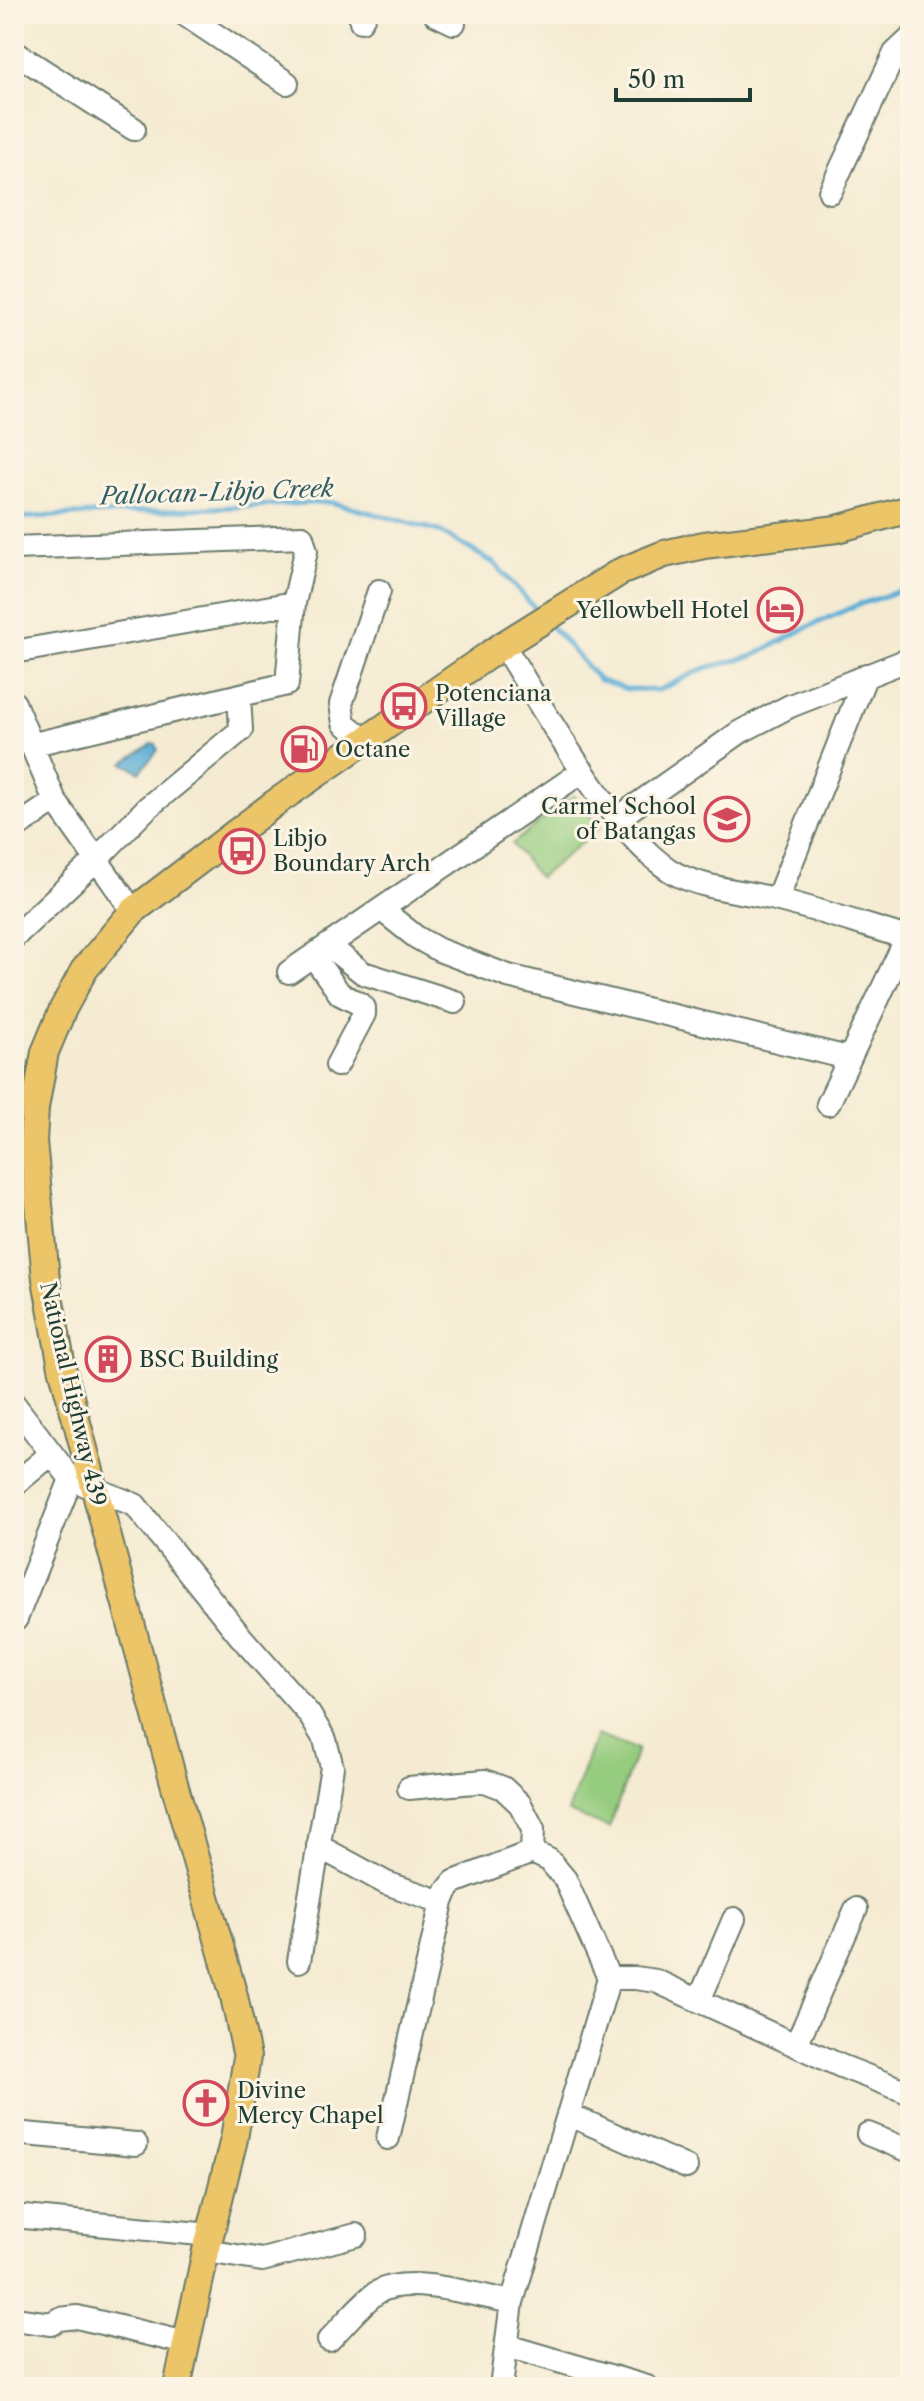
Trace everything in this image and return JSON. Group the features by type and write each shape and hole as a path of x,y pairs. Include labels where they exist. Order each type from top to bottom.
{"main road":[{"name":"National Highway 439","path":"177,2387 234,2139 247,2057 234,1996 82,1484 23,1148 35,1108 45,1052 84,970 133,911 275,803 512,639 620,572 664,554 704,545 837,529 910,509"}],"street":[{"path":"184,14 287,83"},
{"path":"830,192 895,53 910,39"},
{"path":"14,52 134,129"},
{"path":"14,548 302,537 306,551 294,603 287,684 30,745"},
{"path":"365,740 344,723 341,704 379,591"},
{"path":"14,652 294,603"},
{"path":"512,639 583,771 618,818 658,862 678,875 706,885 777,899 908,934 828,1104"},
{"path":"618,818 740,732 790,706 910,659"},
{"path":"777,899 866,675"},
{"path":"14,937 147,808 241,730 239,696"},
{"path":"14,703 55,801 133,911"},
{"path":"289,972 583,771"},
{"path":"14,829 55,801"},
{"path":"382,910 416,937 439,950 508,976 848,1058"},
{"path":"321,951 363,973 455,1002"},
{"path":"321,951 340,994 364,1008 364,1014 337,1065"},
{"path":"17,1415 82,1484 135,1505 241,1637 309,1714 325,1740 332,1767 299,1961"},
{"path":"14,1485 51,1454"},
{"path":"16,1619 82,1484"},
{"path":"409,1788 485,1781 503,1788 520,1804 533,1829 532,1852"},
{"path":"318,1846 386,1883 442,1902"},
{"path":"388,2138 446,1892 454,1882 532,1852 549,1860 565,1879 609,1978 512,2302 501,2387"},
{"path":"796,2045 856,1909"},
{"path":"699,2001 734,1919"},
{"path":"609,1978 656,1981 910,2093"},
{"path":"568,2114 686,2167"},
{"path":"14,2133 136,2144"},
{"path":"868,2134 910,2151"},
{"path":"14,2216 208,2243 262,2260 356,2235"},
{"path":"329,2340 377,2292 399,2286 425,2286 512,2302"},
{"path":"14,2319 51,2324 59,2319 77,2317 186,2343"},
{"path":"507,2346 647,2387"}],"green space":[{"path":"574,795 600,827 539,878 512,844"},
{"path":"596,1735 637,1750 609,1828 568,1812"}],"water":[{"path":"156,744 158,750 140,772 123,763"}],"waterway":[{"name":"Pallocan-Libjo Creek","path":"14,518 330,502 439,531 494,563 538,612"},
{"name":"Pallocan-Libjo Creek","path":"550,625 599,680 626,689 659,690 705,668 753,656 857,605 910,588"}],"place":[{"name":"Yellowbell Hotel","path":"780,610"},
{"name":"Potenciana Village","path":"404,706"},
{"name":"Octane","path":"304,749"},
{"name":"Carmel School of Batangas","path":"727,819"},
{"name":"Libjo Boundary Arch","path":"242,851"},
{"name":"BSC Building","path":"108,1359"},
{"name":"Divine Mercy Chapel","path":"206,2103"}]}
